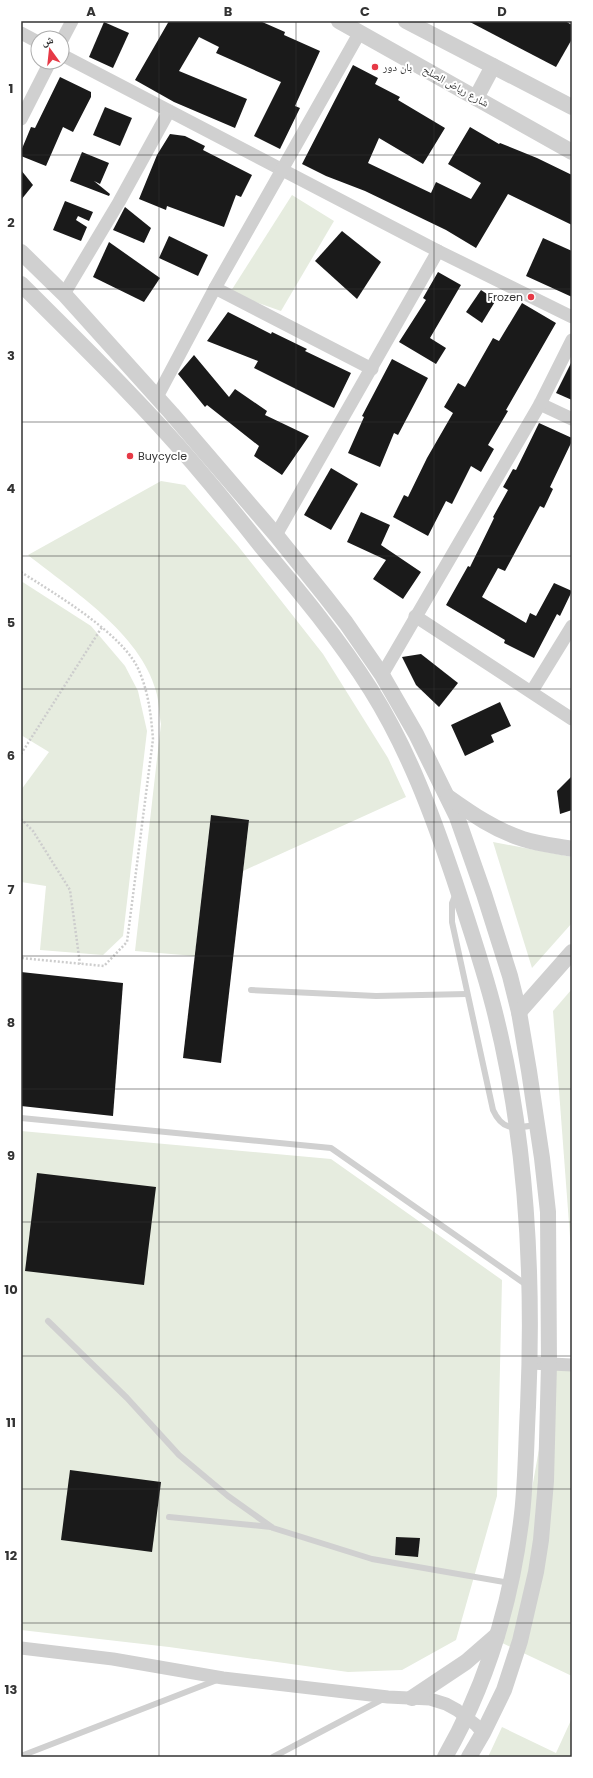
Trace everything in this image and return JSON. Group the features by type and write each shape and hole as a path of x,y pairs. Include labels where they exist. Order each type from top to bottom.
{"street":[{"path":"67,30 72,21"},
{"name":"شارع رياض الصلح","path":"339,21 572,152"},
{"path":"406,21 572,106"},
{"path":"157,397 215,288 360,32"},
{"path":"21,33 30,38"},
{"path":"70,59 438,251 572,317"},
{"path":"476,98 493,66"},
{"path":"21,119 46,70"},
{"path":"64,294 119,202 170,111"},
{"path":"276,535 438,251"},
{"path":"21,252 64,294 157,397 276,535 346,623 382,675 416,734 447,796 466,842 510,976 519,1012 538,1125 548,1212 549,1364 546,1481 541,1540 536,1572 528,1610 512,1668 483,1733 469,1757"},
{"path":"21,284 108,370 195,464 335,637 371,691 413,770 434,819 458,890 494,1007 511,1088 517,1128 527,1230 530,1363 524,1493 511,1583 497,1635 484,1677 467,1717 445,1757"},
{"path":"215,288 372,369"},
{"path":"382,675 540,404 572,340"},
{"path":"540,404 572,419"},
{"path":"416,616 532,691 572,719"},
{"path":"532,691 572,626"},
{"path":"447,796 471,813 505,832 524,839 572,849"},
{"path":"519,1012 572,952"},
{"path":"530,1363 572,1365"},
{"path":"412,1698 466,1662 497,1635"},
{"path":"22,1648 113,1659 223,1678 388,1697 430,1699 446,1704 467,1717 483,1733"}],"lane":[{"path":"458,890 452,903 452,922 493,1110 501,1124 508,1128 538,1125"},
{"path":"250,990 376,996 467,994"},
{"path":"21,1118 331,1148 529,1287"},
{"path":"48,1321 127,1398 180,1455 228,1496 273,1528"},
{"path":"169,1517 273,1528 372,1559 511,1583"},
{"path":"21,1756 223,1678"},
{"path":"273,1757 388,1697"}],"path":[{"path":"21,572 61,597 121,643 140,672 150,706 153,739 127,942 104,966 21,958"},
{"path":"21,754 102,627"},
{"path":"21,819 33,831 70,890 80,964"}],"shaded area":[{"path":"292,195 334,221 281,311 235,295 231,291"},
{"path":"161,481 185,485 238,546 323,654 388,758 406,797 243,871 249,820 211,816 195,956 135,951 161,724 157,695 148,670 136,650 103,615 28,555"},
{"path":"21,581 91,626 125,666 138,691 147,731 123,936 103,955 40,950 46,886 21,882 21,790 49,752 21,735"},
{"path":"493,842 572,857 572,923 532,968"},
{"path":"572,989 572,1263 553,1011"},
{"path":"21,1131 331,1159 502,1280 497,1496 456,1640 402,1670 348,1672 169,1647 21,1630"},
{"path":"547,1363 572,1365 572,1676 496,1640 524,1534 539,1449"},
{"path":"572,1718 572,1757 488,1757 502,1727 556,1753"}],"building":[{"path":"169,21 260,21 285,32 284,35 320,51 295,106 300,108 280,149 254,136 281,82 216,53 219,47 199,37 179,71 247,99 235,128 174,102 135,80"},
{"path":"468,21 565,21 572,25 572,39 556,67"},
{"path":"104,22 129,33 113,68 89,57"},
{"path":"353,65 378,78 375,84 400,97 398,100 445,128 423,164 379,138 368,163 431,193 436,182 471,199 481,183 448,164 470,127 499,144 500,143 537,158 572,175 572,225 508,194 476,248 446,230 365,191 326,176 302,164"},
{"path":"60,77 91,92 91,97 73,132 63,127 46,166 21,156 21,151 31,127 35,128"},
{"path":"105,107 132,118 120,146 93,135"},
{"path":"170,134 185,136 205,146 203,150 252,175 241,197 236,195 224,227 167,206 166,210 139,199 157,155"},
{"path":"82,152 109,163 100,184 94,181 110,194 109,196 70,181"},
{"path":"21,170 33,185 21,200"},
{"path":"65,201 93,212 89,221 78,216 76,220 87,227 81,241 53,230"},
{"path":"125,207 151,228 144,243 113,230"},
{"path":"342,231 381,262 357,299 315,261"},
{"path":"169,236 208,255 198,276 159,258"},
{"path":"543,238 572,251 572,297 526,276"},
{"path":"109,242 160,278 144,302 93,277"},
{"path":"438,272 461,285 430,338 446,348 436,364 399,342 426,300 423,298"},
{"path":"481,290 496,300 482,323 466,312"},
{"path":"522,303 556,323 506,410 508,411 488,445 494,449 481,472 471,466 452,504 446,501 428,536 393,517 404,495 408,497 427,458 453,413 444,407 458,383 465,387 493,338 499,341"},
{"path":"228,312 271,334 272,332 307,349 305,351 351,373 334,408 254,368 258,361 207,341"},
{"path":"194,355 229,397 235,389 267,411 265,415 309,436 282,475 254,456 259,446 207,405 205,407 178,374"},
{"path":"392,359 428,378 398,435 394,433 380,467 348,453 364,417 362,416"},
{"path":"572,361 572,400 556,393"},
{"path":"539,423 572,438 572,441 550,487 553,489 544,508 540,506 505,571 498,568 482,597 526,623 530,613 536,616 554,583 572,591 560,616 557,614 534,658 504,643 505,640 446,605 468,566 470,567 494,518 493,517 508,490 503,487 513,469 516,470"},
{"path":"331,468 358,484 331,530 304,515"},
{"path":"361,512 390,525 381,545 421,572 403,599 373,579 386,560 347,542"},
{"path":"421,654 458,683 439,707 416,685 402,657"},
{"path":"500,702 511,726 491,735 494,742 465,756 451,725"},
{"path":"572,776 572,810 560,814 557,791"},
{"path":"211,815 249,820 221,1063 183,1058"},
{"path":"21,972 123,983 113,1116 21,1106"},
{"path":"37,1173 156,1187 144,1285 25,1271"},
{"path":"70,1470 161,1482 152,1552 61,1540"},
{"path":"396,1537 420,1538 418,1557 395,1555"}],"place":[{"name":"بان دور","path":"375,67"},
{"name":"Frozen","path":"531,297"},
{"name":"Buycycle","path":"130,456"}]}
